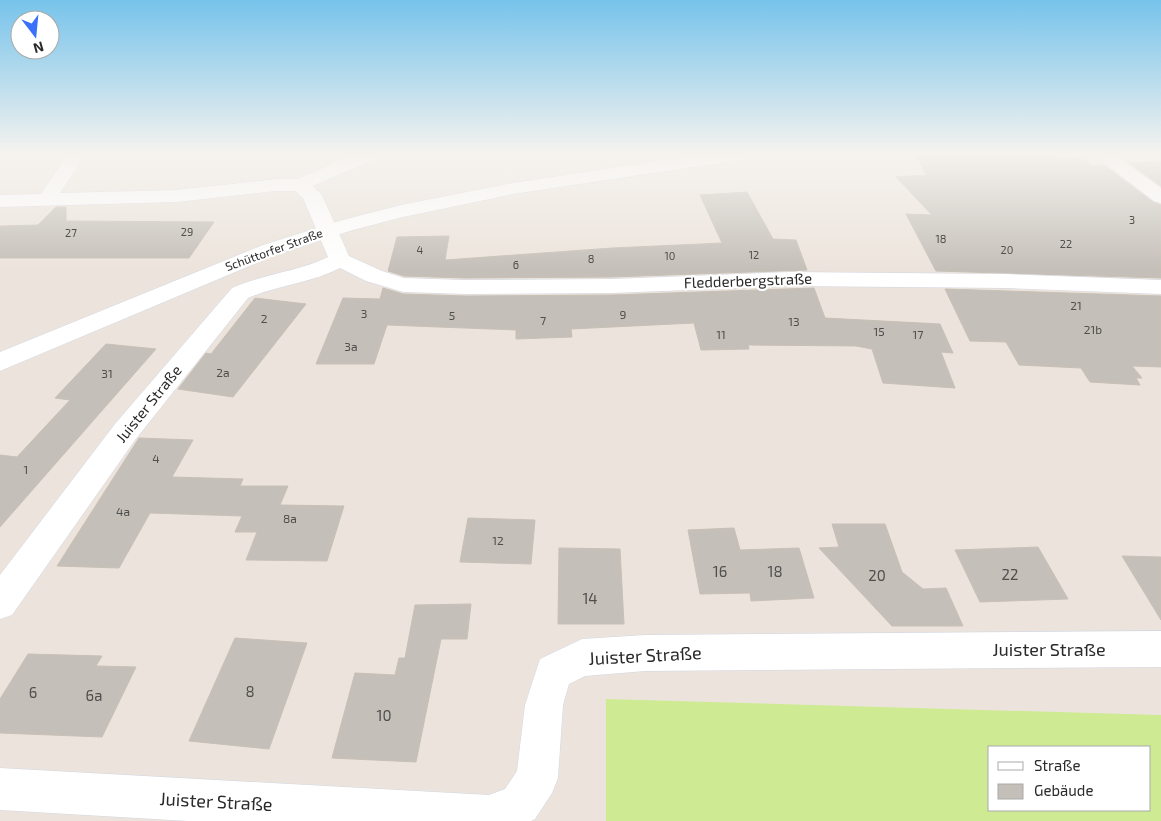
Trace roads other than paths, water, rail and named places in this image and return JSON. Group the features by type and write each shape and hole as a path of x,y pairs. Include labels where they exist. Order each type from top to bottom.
{"street":[{"path":"46,200 50,193"},
{"path":"0,201 177,196 201,193"},
{"path":"310,193 340,260"},
{"name":"Schüttorfer Straße","path":"0,362 142,301 289,243 427,205 486,193"},
{"name":"Fledderbergstraße","path":"340,260 374,276 402,284 465,287 612,286 790,279 1006,281 1161,287"},
{"name":"Juister Straße","path":"0,603 125,432 240,293 258,285 317,271 340,260"},
{"name":"Juister Straße","path":"0,789 489,817 520,804 537,778 544,705 553,672 582,658 645,653 1161,649"}]}
